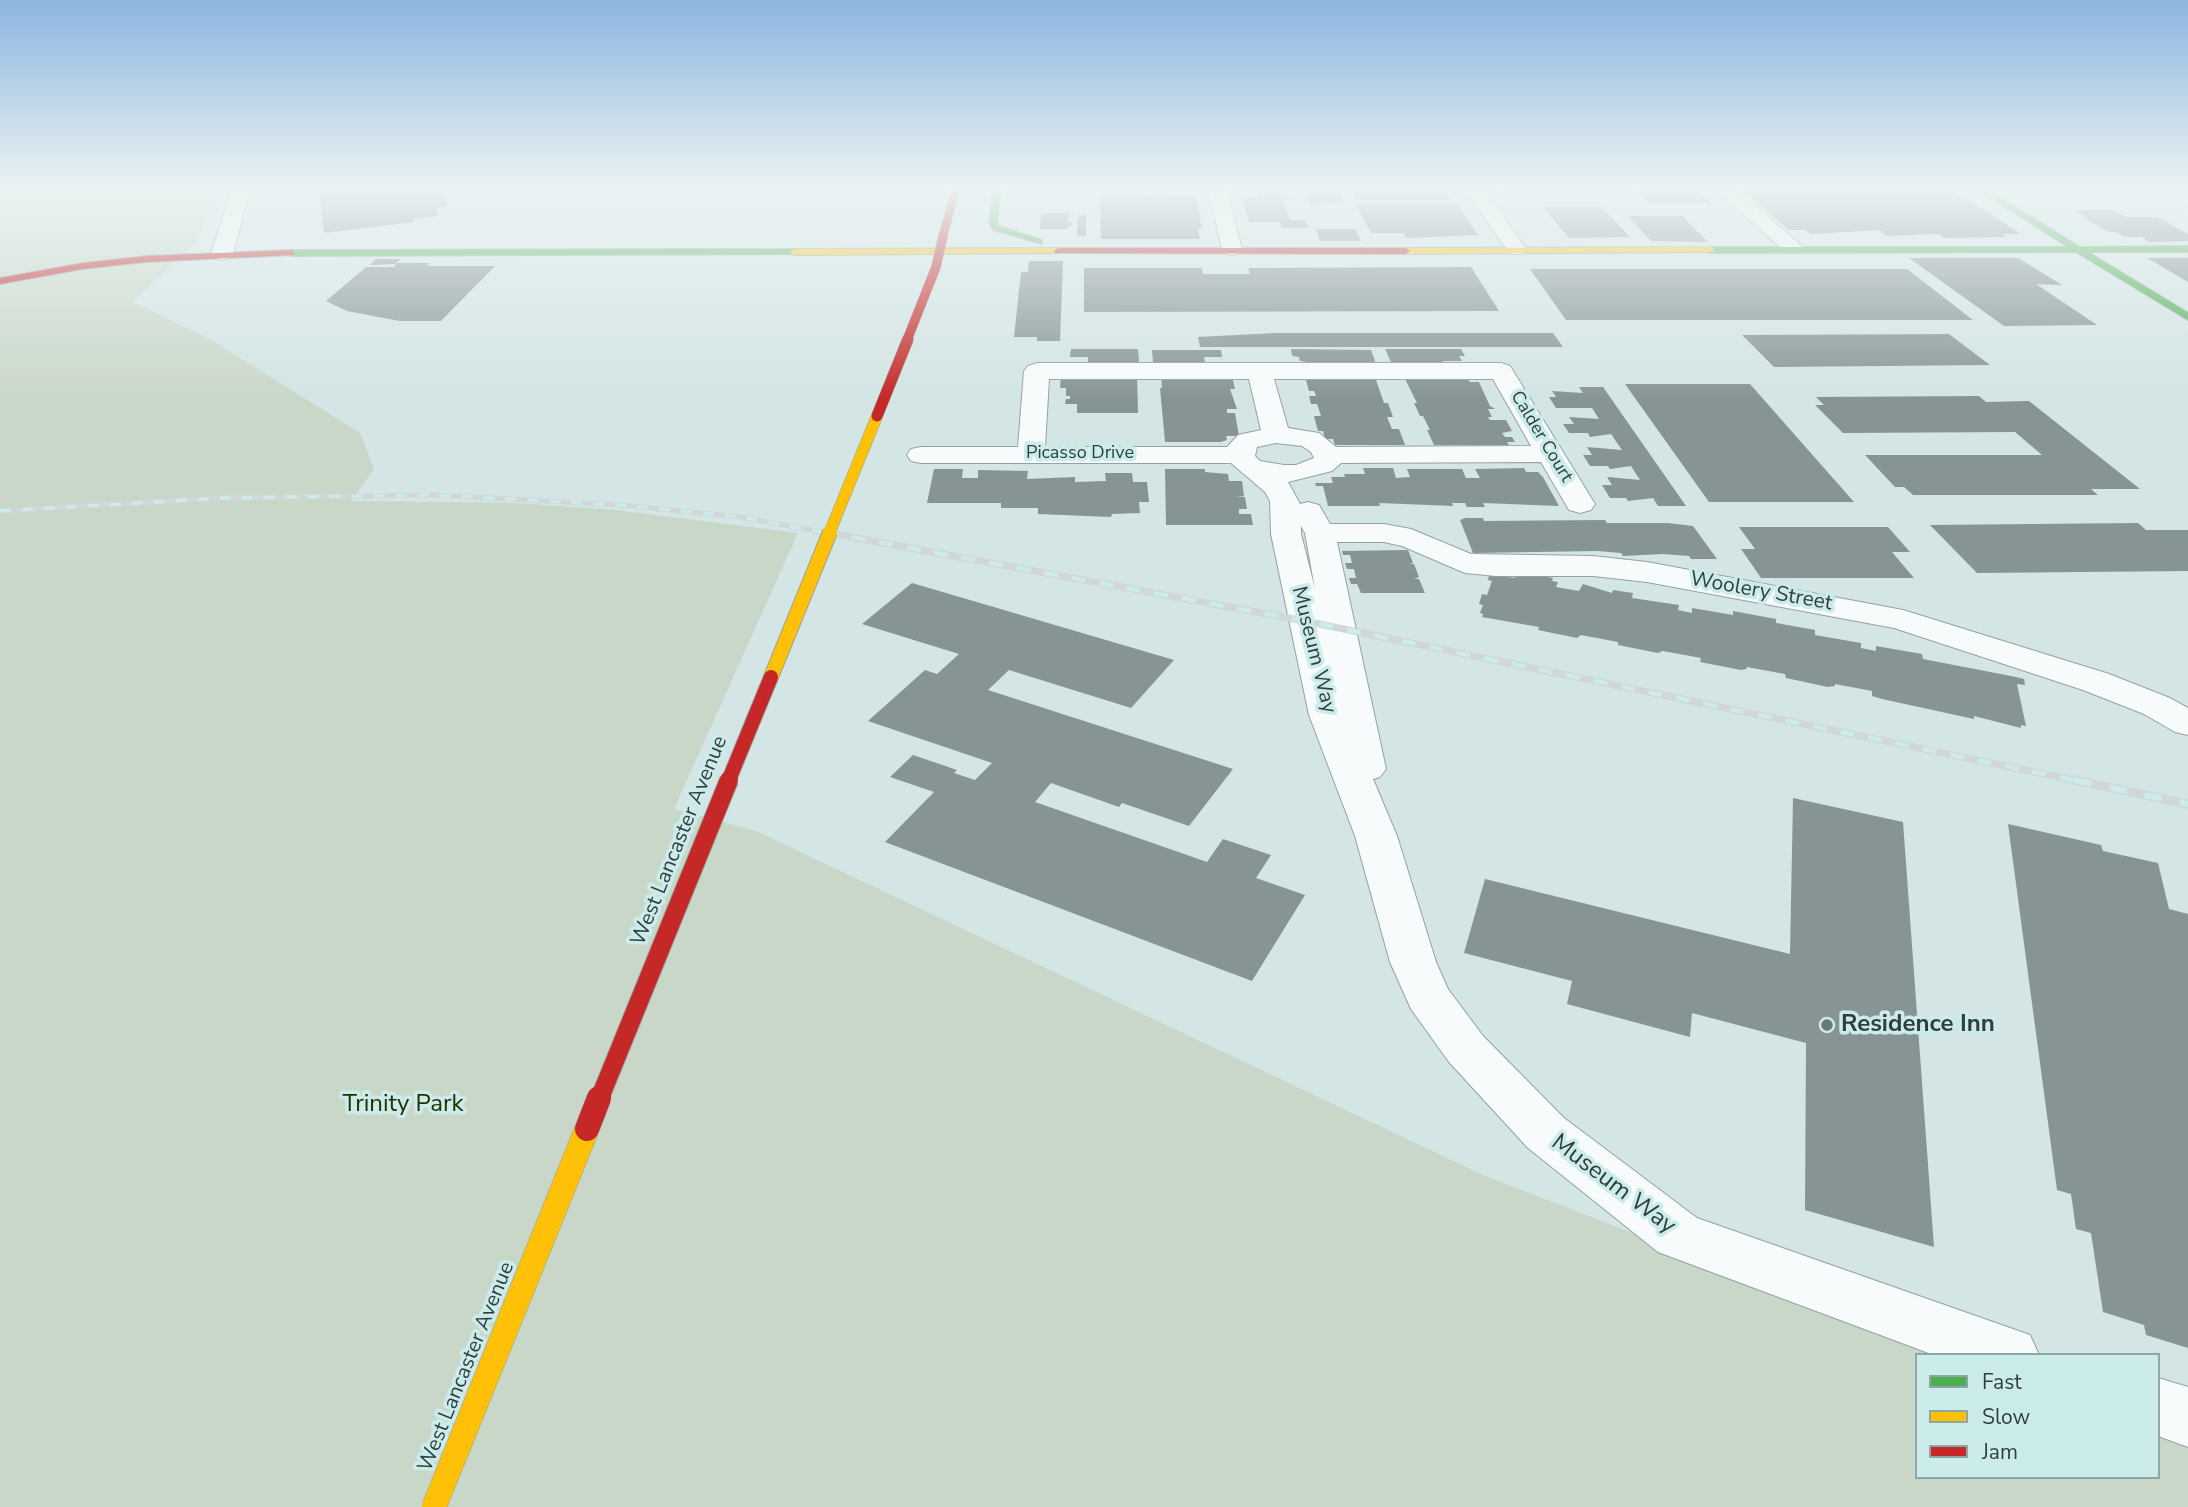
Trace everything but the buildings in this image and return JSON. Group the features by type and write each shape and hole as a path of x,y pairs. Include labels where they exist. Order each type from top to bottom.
{"main road":[{"path":"0,281 83,266 172,258"},
{"name":"West Lancaster Avenue","path":"434,1507 905,346 938,258"},
{"path":"2094,258 2188,317"},
{"path":"2118,258 2188,300"}],"street":[{"name":"Calder Court","path":"1259,370 1501,371 1580,504"},
{"path":"1031,454 1037,371 1259,370 1276,435"},
{"path":"1247,461 1241,446 1248,440 1276,435 1309,439 1321,446 1317,463 1550,454"},
{"name":"Picasso Drive","path":"921,454 1031,454 1247,461 1284,474 1317,463"},
{"name":"Museum Way","path":"1247,461 1277,487 1285,501 1286,534 1328,715 1376,836 1413,962 1428,997 1466,1049 1546,1133 1678,1235 2003,1353"},
{"name":"Museum Way","path":"1317,463 1296,485 1320,533 1358,718 1376,836"},
{"name":"Woolery Street","path":"1320,533 1384,533 1410,538 1465,563 1496,566 1593,566 1647,572 1858,610 1903,620 2096,682 2157,706 2188,724"},
{"path":"2160,1408 2188,1417"}],"green space":[{"name":"Trinity Park","path":"0,258 180,258 133,302 213,341 360,433 374,469 351,501 516,503 615,510 798,533 674,809 756,831 1483,1175 1941,1353 1915,1353 1915,1479 2160,1479 2160,1438 2188,1448 2188,1507 0,1507"}],"railway":[{"path":"0,511 221,498 434,495 621,505 741,517 833,534"},
{"path":"824,532 1305,621 2083,782"},
{"path":"2074,780 2188,804"}],"traffic: fast":[{"path":"2093,258 2188,317"}],"traffic: jam":[{"path":"0,281 83,266 162,258"},
{"path":"877,416 938,258"},
{"path":"587,1129 771,677"}],"traffic: slow":[{"path":"771,677 877,416"},
{"path":"434,1507 587,1129"}],"place":[{"name":"Residence Inn","path":"1827,1025"}]}
